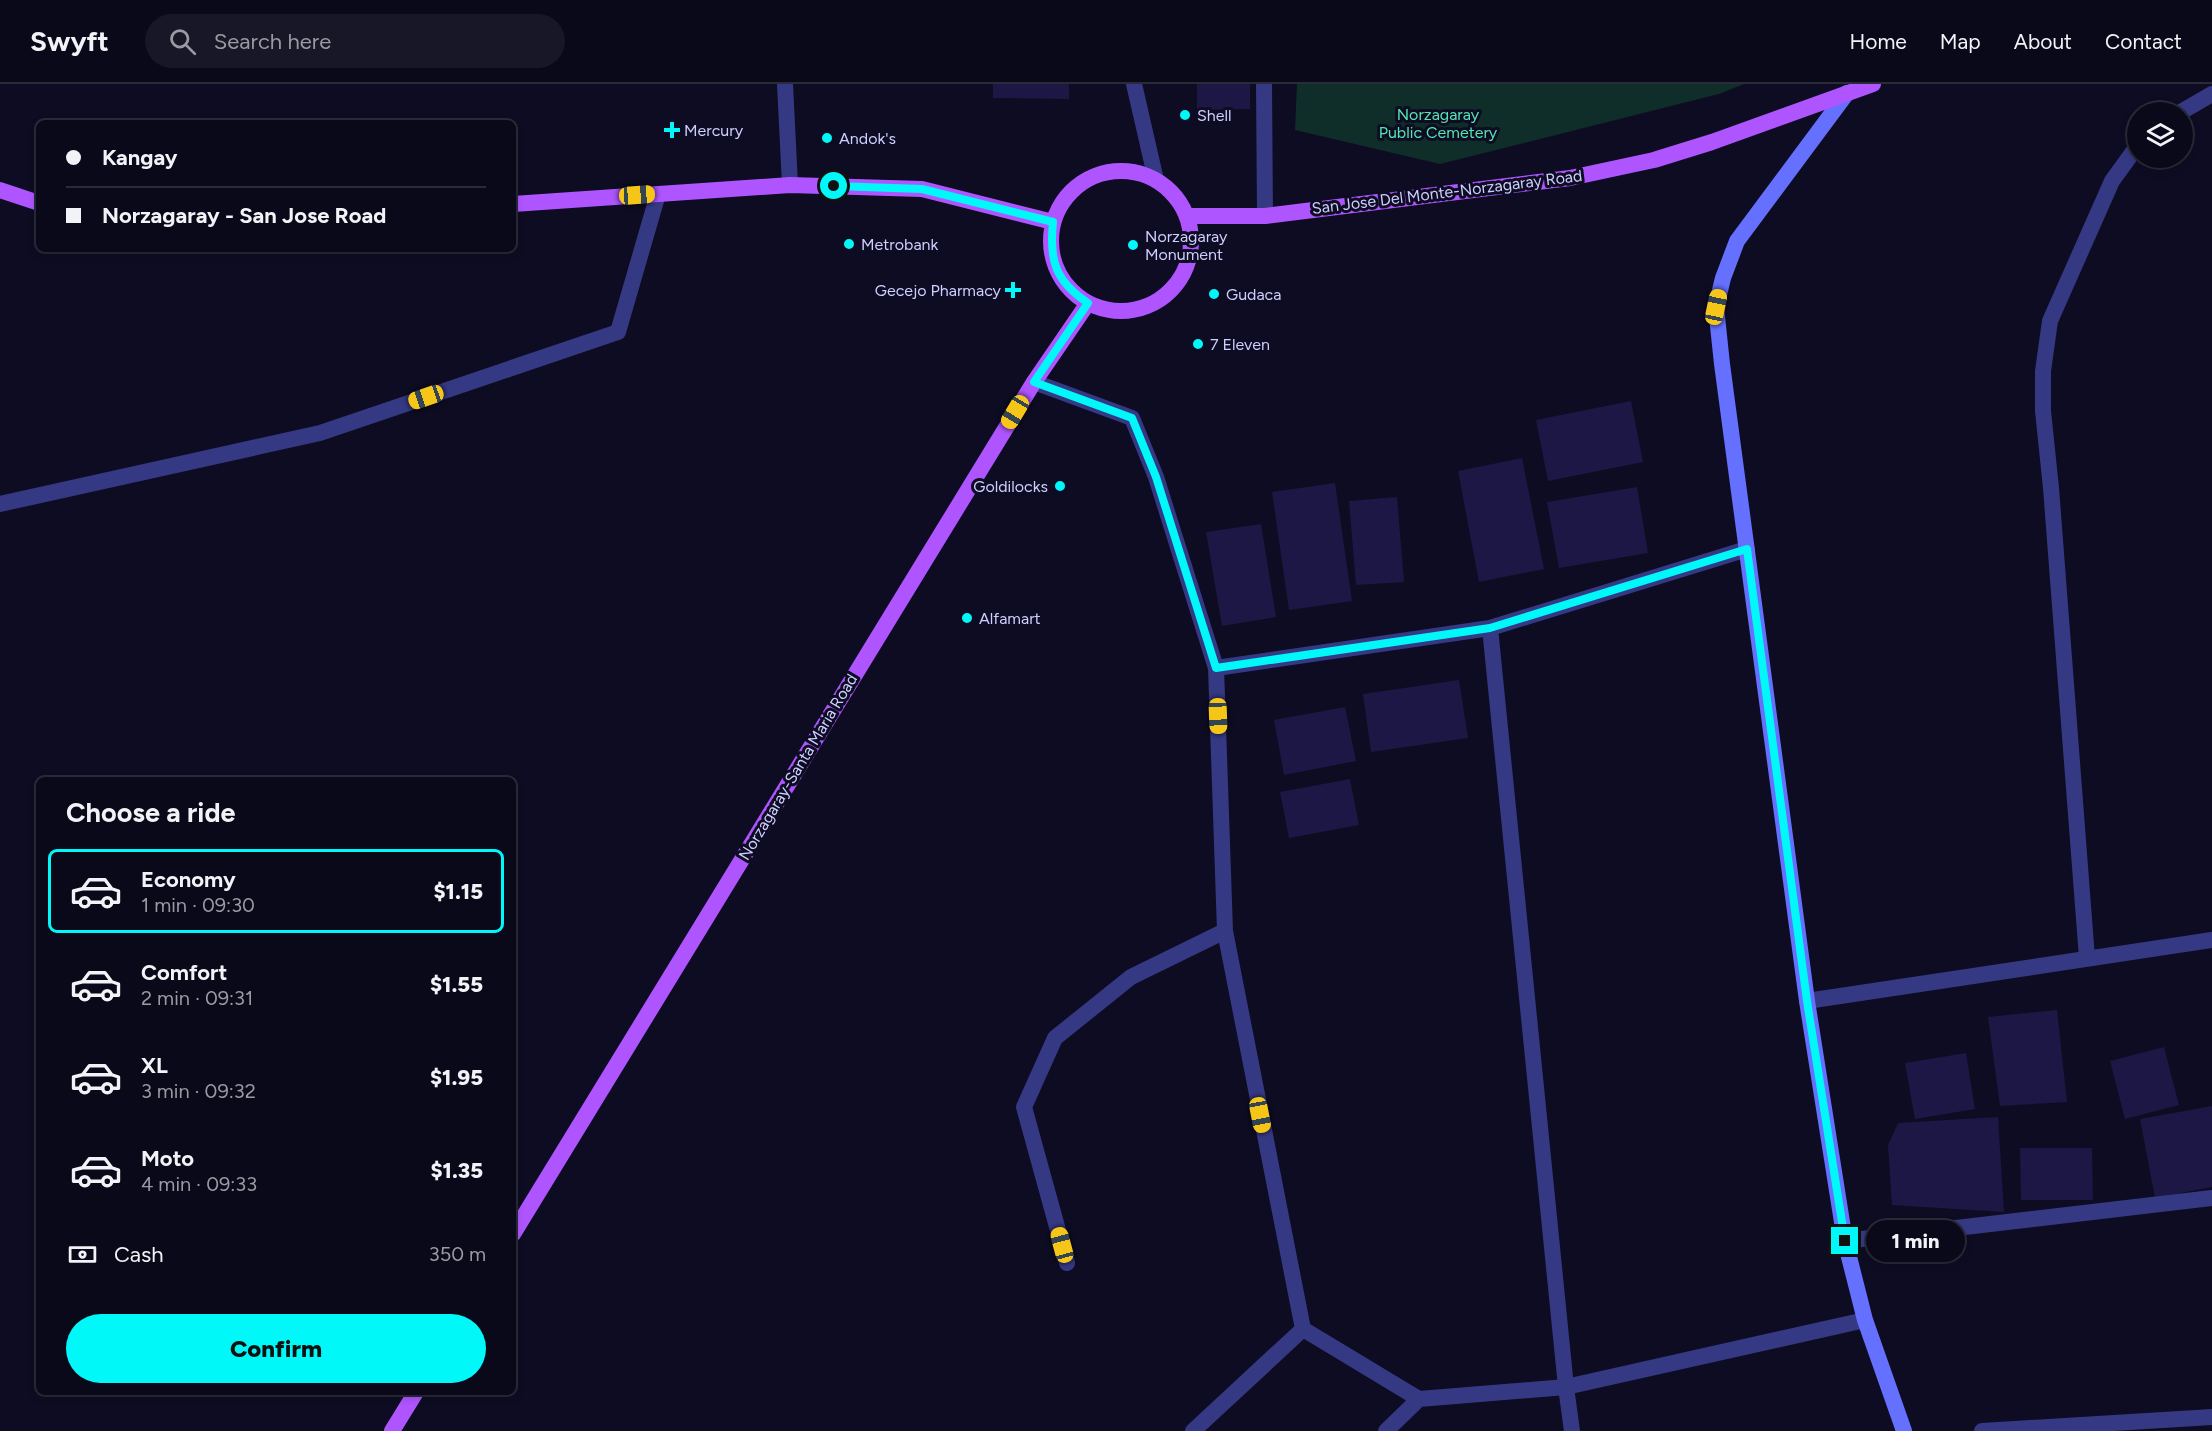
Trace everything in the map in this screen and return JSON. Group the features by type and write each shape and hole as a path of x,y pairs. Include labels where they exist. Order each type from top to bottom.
{"main road":[{"name":"San Jose Del Monte-Norzagaray Road","path":"1187,216 1265,216 1472,191 1581,175 1654,160 1712,142 1874,84"},
{"path":"1846,93 1737,242 1723,278 1716,307 1807,1001 1845,1241 1865,1320 1904,1431"},
{"path":"1128,172 1143,174 1156,180 1175,195 1187,216 1191,239 1188,263 1177,284 1163,298 1139,309 1106,310 1088,303 1067,287 1055,267 1050,245 1053,222 1063,201 1079,185 1099,174 1128,172"},
{"path":"516,204 790,185 922,189 1053,222"},
{"path":"0,190 36,202"},
{"name":"Norzagaray-Santa Maria Road","path":"516,1229 1034,382 1088,303"},
{"path":"392,1431 414,1395"}],"street":[{"path":"785,84 790,185"},
{"path":"1134,84 1156,180"},
{"path":"1264,84 1265,216"},
{"path":"2193,105 2212,94"},
{"path":"2088,958 2043,411 2043,371 2050,321 2112,181 2127,160"},
{"path":"0,504 320,433 618,332 658,194"},
{"path":"1034,382 1132,418 1156,477 1216,668 1225,931 1303,1329 1419,1399 1566,1387 1865,1320"},
{"path":"1216,668 1490,628 1747,549"},
{"path":"1490,628 1572,1431"},
{"path":"1066,1263 1024,1107 1055,1038 1131,977 1225,931"},
{"path":"1807,1001 2212,940"},
{"path":"1845,1241 2212,1198"},
{"path":"1193,1431 1303,1329"},
{"path":"1386,1431 1419,1399"},
{"path":"1982,1431 2212,1417"}],"green space":[{"name":"Norzagaray Public Cemetery","path":"1297,84 1744,84 1719,94 1440,164 1295,130"}],"building":[{"path":"993,84 1069,84 1069,99 993,98"},
{"path":"1197,84 1250,84 1250,109 1197,110"},
{"path":"1631,401 1643,462 1548,481 1536,420"},
{"path":"1522,458 1544,569 1479,582 1458,471"},
{"path":"1335,483 1352,601 1289,610 1272,492"},
{"path":"1637,487 1648,553 1559,568 1547,502"},
{"path":"1397,497 1404,582 1356,585 1349,501"},
{"path":"1261,524 1276,617 1222,626 1206,532"},
{"path":"1459,680 1468,738 1371,752 1363,694"},
{"path":"1345,707 1356,761 1284,775 1274,720"},
{"path":"1350,779 1359,825 1289,838 1280,792"},
{"path":"2057,1010 2067,1102 2000,1106 1988,1017"},
{"path":"2164,1047 2179,1105 2125,1119 2110,1061"},
{"path":"1966,1053 1975,1109 1915,1119 1905,1063"},
{"path":"2212,1106 2212,1187 2155,1198 2140,1119"},
{"path":"1998,1117 2004,1212 1892,1205 1888,1145 1898,1123"},
{"path":"2020,1148 2092,1148 2093,1200 2021,1200"}],"place":[{"name":"Shell","path":"1185,115"},
{"name":"Mercury","path":"672,130"},
{"name":"Andok's","path":"827,138"},
{"name":"Metrobank","path":"849,244"},
{"name":"Norzagaray Monument","path":"1133,245"},
{"name":"Gecejo Pharmacy","path":"1013,290"},
{"name":"Gudaca","path":"1214,294"},
{"name":"7 Eleven","path":"1198,344"},
{"name":"Goldilocks","path":"1060,486"},
{"name":"Alfamart","path":"967,618"}],"route":[{"path":"834,186 922,189 1053,222 1050,245 1055,267 1067,287 1088,303 1034,382 1132,418 1156,477 1216,668 1490,628 1747,549 1807,1001 1845,1241"}]}
